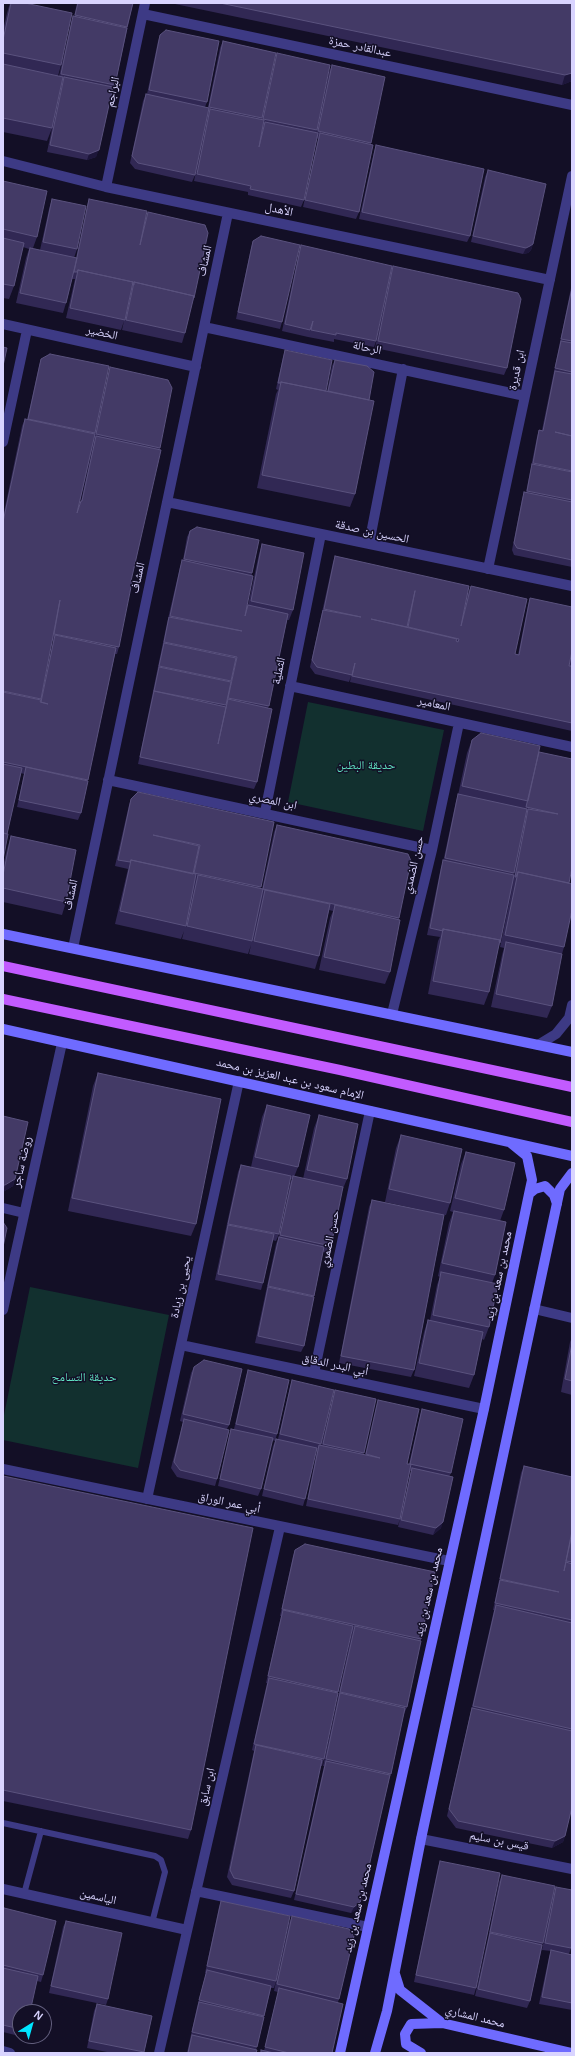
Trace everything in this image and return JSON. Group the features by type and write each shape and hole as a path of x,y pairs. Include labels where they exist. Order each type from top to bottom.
{"main road":[{"path":"3,966 572,1087"},
{"name":"الإمام سعود بن عبد العزيز بن محمد","path":"3,999 340,1070 572,1122"}],"street":[{"name":"البراجم","path":"106,187 145,3"},
{"name":"عبدالقادر حمزة","path":"143,14 572,104"},
{"name":"الأهدل","path":"3,161 106,187 550,280"},
{"path":"3,165 31,168"},
{"name":"ابن قديرة","path":"488,569 572,176"},
{"name":"المشاف","path":"73,948 228,213"},
{"name":"الخضير","path":"3,324 196,367"},
{"name":"الرحالة","path":"204,327 525,396"},
{"path":"3,442 27,330"},
{"path":"369,544 403,369"},
{"name":"الحسين بن صدقة","path":"167,502 572,586"},
{"name":"الثملية","path":"265,812 321,534"},
{"name":"المعامير","path":"290,686 572,747"},
{"name":"حسن الضمدي","path":"392,1014 432,850 459,723"},
{"name":"ابن المصري","path":"108,780 265,812 432,850"},
{"path":"3,934 572,1052"},
{"path":"538,1045 556,1034 569,1018 572,1004"},
{"name":"الإمام سعود بن عبد العزيز بن محمد","path":"3,1029 572,1156"},
{"name":"روضة ساجر","path":"3,1310 62,1043"},
{"name":"يحيى بن زيادة","path":"147,1499 239,1081"},
{"name":"حسن الضمري","path":"314,1374 370,1111"},
{"name":"محمد بن سعد بن زيد","path":"340,2053 484,1409 532,1180 527,1156 511,1143"},
{"path":"375,2053 387,2011 421,1839 560,1189 572,1173"},
{"path":"529,1194 540,1186 546,1186 554,1195 557,1204"},
{"path":"3,1208 24,1212"},
{"path":"534,1309 572,1318"},
{"name":"أبي البدر الدقاق","path":"182,1345 484,1409"},
{"name":"أبي عمر الوراق","path":"3,1470 449,1561"},
{"name":"ابن سابق","path":"159,2053 280,1527"},
{"name":"قيس بن سليم","path":"421,1839 572,1867"},
{"name":"الياسمين","path":"3,1889 187,1930"},
{"path":"196,1891 368,1927"},
{"name":"محمد المشاري","path":"394,1973 400,1990 442,2023 572,2053"},
{"path":"421,2053 406,2044 405,2034 411,2024 442,2023"},
{"path":"3,2052 10,2053"}],"lane":[{"path":"3,1822 155,1856 161,1860 164,1872 152,1923"},
{"path":"24,1894 41,1831"}],"green space":[{"name":"حديقة البطين","path":"308,702 444,730 423,831 288,802"},
{"name":"حديقة التسامح","path":"30,1287 169,1315 138,1468 3,1440 3,1420"}],"building":[{"path":"11,3 25,3 72,13 61,65 3,53 3,40"},
{"path":"78,3 133,3 127,27 75,15"},
{"path":"220,3 572,3 572,73 565,75"},
{"path":"73,16 127,28 115,85 61,74"},
{"path":"166,30 219,41 207,102 149,90 160,35"},
{"path":"223,41 276,53 262,118 209,107"},
{"path":"277,53 330,65 317,130 263,119"},
{"path":"3,64 63,77 52,128 3,118"},
{"path":"332,65 385,77 371,143 318,131"},
{"path":"64,77 113,87 99,150 89,154 50,145"},
{"path":"146,94 209,108 195,175 138,163 132,156"},
{"path":"210,109 264,120 259,147 265,122 318,133 304,200 250,189 251,186 197,174"},
{"path":"320,133 373,145 359,212 305,200"},
{"path":"376,145 484,169 470,236 362,212"},
{"path":"488,170 546,184 533,244 530,246 526,248 473,236"},
{"path":"3,181 47,191 37,237 3,229"},
{"path":"52,199 86,206 77,249 43,242"},
{"path":"89,199 147,211 140,245 148,212 205,225 208,233 194,298 194,296 134,282 134,285 132,284 133,282 78,270 77,272 74,272"},
{"path":"261,236 300,245 282,322 238,312 253,241"},
{"path":"3,238 24,243 14,286 3,284"},
{"path":"301,245 392,266 376,341 336,333 336,335 311,330 313,321 310,330 285,324"},
{"path":"30,248 77,258 66,303 20,293"},
{"path":"393,266 518,293 521,299 507,368 378,341"},
{"path":"78,270 133,282 125,320 70,308"},
{"path":"134,282 194,296 185,333 126,320"},
{"path":"572,288 572,341 561,339"},
{"path":"561,341 572,343 572,372 555,368"},
{"path":"3,347 7,348 3,366"},
{"path":"285,350 332,360 326,391 281,382 278,383"},
{"path":"50,354 109,366 95,433 28,419 41,359"},
{"path":"335,360 367,366 374,372 369,400 328,391"},
{"path":"110,367 168,380 172,388 160,448 96,434"},
{"path":"555,371 572,374 572,471 533,463 539,430 543,431"},
{"path":"281,382 374,401 355,494 262,475"},
{"path":"25,419 95,434 77,513 82,501 96,436 161,450 131,581 119,647 54,634 60,600 41,699 3,691 3,522"},
{"path":"532,464 572,472 572,500 527,491"},
{"path":"524,492 572,502 572,560 517,548 514,543"},
{"path":"197,527 259,540 252,573 184,559 190,531"},
{"path":"262,544 304,553 293,610 251,601"},
{"path":"335,556 469,586 461,626 471,586 527,599 515,654 519,655 530,598 572,607 572,651 569,666 572,666 572,723 352,676 355,663 352,675 317,667 312,660 323,610 361,617 324,609","holes":["415,591 408,627 459,639 458,642 456,641 457,639 371,619 407,627"]},
{"path":"182,560 253,576 245,616 248,605 288,614 269,706 228,698 237,657 164,642 169,617 242,631 170,616"},
{"path":"55,635 116,648 88,780 3,762 3,692 41,700 40,702 48,704 41,702"},
{"path":"164,643 236,658 231,681 159,666"},
{"path":"159,667 231,682 226,705 154,691"},
{"path":"154,691 226,707 218,744 228,699 272,709 257,782 140,757"},
{"path":"481,733 540,746 528,801 462,786 472,740"},
{"path":"539,752 572,759 572,868 569,883 518,872 515,877 528,809 558,814 526,807"},
{"path":"3,764 22,768 7,834 3,833"},
{"path":"26,767 88,781 81,813 19,800"},
{"path":"138,792 274,822 261,887 194,873 200,845 153,835 199,846 193,874 131,860 130,862 118,860 131,799"},
{"path":"458,794 527,809 514,873 445,858"},
{"path":"277,825 408,854 411,861 399,918 263,889"},
{"path":"3,833 8,834 3,860"},
{"path":"11,836 76,850 66,902 3,888 3,875"},
{"path":"131,860 196,874 186,926 120,911"},
{"path":"443,860 514,875 500,943 500,940 443,929 443,931 430,928"},
{"path":"518,872 572,884 572,910 564,947 505,935"},
{"path":"198,875 263,889 252,941 187,926"},
{"path":"265,890 330,904 319,956 254,941"},
{"path":"335,905 400,920 390,972 324,957"},
{"path":"443,929 500,940 489,992 433,981"},
{"path":"506,942 562,954 552,1006 496,994"},
{"path":"98,1073 221,1099 196,1224 72,1198"},
{"path":"267,1105 310,1115 298,1167 255,1157"},
{"path":"319,1115 358,1124 347,1179 307,1170"},
{"path":"3,1116 28,1122 15,1179 5,1185 3,1185"},
{"path":"401,1135 462,1149 450,1203 389,1189"},
{"path":"466,1152 515,1163 504,1210 455,1198"},
{"path":"241,1165 291,1176 279,1234 228,1224"},
{"path":"293,1176 343,1187 331,1246 280,1235"},
{"path":"372,1200 444,1215 414,1370 341,1356"},
{"path":"454,1211 506,1222 495,1275 442,1263"},
{"path":"3,1222 7,1228 3,1247"},
{"path":"228,1225 274,1234 263,1283 218,1274"},
{"path":"279,1237 324,1247 314,1296 268,1286"},
{"path":"441,1272 498,1284 489,1327 433,1315"},
{"path":"268,1287 314,1297 304,1346 258,1336"},
{"path":"428,1320 483,1332 474,1375 419,1363"},
{"path":"572,1344 572,1381 565,1379"},
{"path":"204,1360 242,1369 229,1425 183,1414 194,1367"},
{"path":"248,1370 289,1380 277,1434 236,1424"},
{"path":"292,1380 334,1390 321,1444 280,1434"},
{"path":"335,1390 376,1399 364,1453 323,1444"},
{"path":"378,1400 419,1409 407,1464 411,1464 400,1519 308,1499 319,1445 380,1458 366,1454"},
{"path":"422,1409 463,1419 451,1473 410,1464"},
{"path":"184,1419 229,1430 217,1479 180,1470 174,1462"},
{"path":"231,1429 273,1438 261,1489 220,1479"},
{"path":"276,1439 317,1448 305,1499 264,1489"},
{"path":"524,1466 572,1477 572,1531 564,1571 566,1562 572,1564 572,1620 495,1603 500,1580 559,1592 500,1579"},
{"path":"412,1468 453,1477 443,1522 436,1528 401,1520"},
{"path":"3,1476 253,1528 191,1830 3,1790"},
{"path":"572,1534 572,1562 566,1561"},
{"path":"305,1544 435,1572 421,1639 282,1609 295,1550"},
{"path":"496,1605 572,1623 572,1729 473,1706"},
{"path":"283,1610 353,1626 338,1692 268,1676"},
{"path":"355,1626 421,1641 407,1707 340,1692"},
{"path":"269,1678 338,1693 324,1759 254,1744"},
{"path":"340,1693 405,1708 391,1774 326,1759"},
{"path":"472,1708 572,1731 572,1807 565,1836 555,1841 458,1821 449,1809"},
{"path":"256,1745 322,1760 294,1891 234,1878 230,1870"},
{"path":"326,1761 390,1775 361,1901 354,1907 296,1894"},
{"path":"440,1861 500,1873 476,1988 416,1975"},
{"path":"502,1875 555,1886 543,1943 490,1932"},
{"path":"556,1887 572,1890 571,1948 545,1943"},
{"path":"221,1901 290,1916 276,1981 207,1966"},
{"path":"4,1908 56,1921 43,1975 3,1965"},
{"path":"292,1916 349,1929 354,1936 339,1999 277,1984"},
{"path":"66,1921 122,1933 108,1999 51,1986"},
{"path":"490,1933 542,1945 530,2001 478,1989"},
{"path":"551,1950 572,1955 572,2003 542,1997"},
{"path":"3,1968 38,1976 32,2004 12,2004 12,2027 3,2025"},
{"path":"207,1970 271,1986 264,2016 199,2000"},
{"path":"279,1988 343,2004 332,2053 289,2053 265,2047"},
{"path":"199,2002 264,2017 257,2047 192,2032"},
{"path":"97,2004 152,2016 144,2052 89,2041"},
{"path":"192,2035 257,2050 256,2053 188,2053"},
{"path":"261,2050 274,2053 261,2053"}]}
